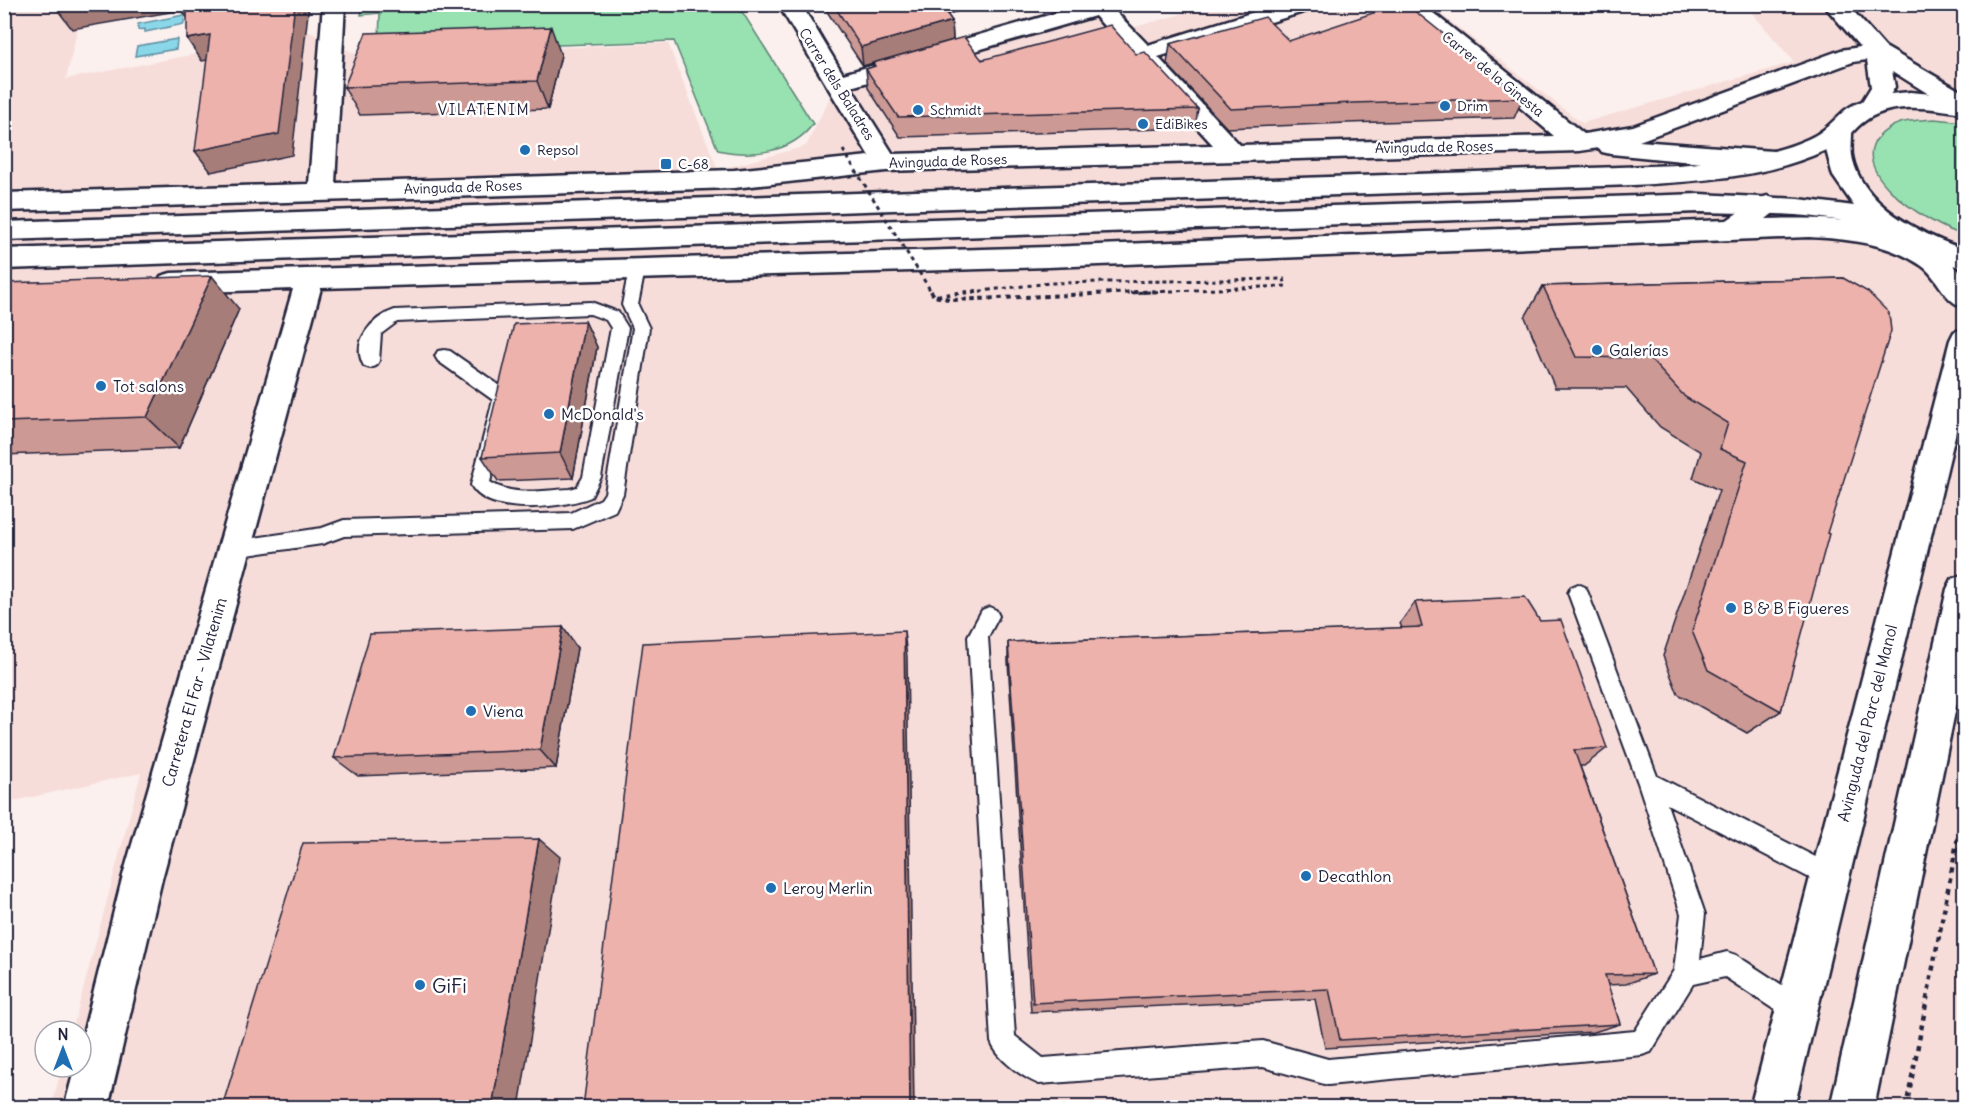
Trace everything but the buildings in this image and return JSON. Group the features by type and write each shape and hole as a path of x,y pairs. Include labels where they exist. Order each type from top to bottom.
{"main road":[{"path":"321,191 334,4"},
{"name":"Carrer dels Baladres","path":"789,4 886,163"},
{"path":"1141,55 1305,4"},
{"name":"Carrer de la Ginesta","path":"1408,4 1579,143"},
{"path":"1834,4 1877,51 1936,88 1965,103"},
{"path":"837,83 1106,6 1141,55 1233,152"},
{"path":"1870,108 1884,87 1877,51"},
{"name":"Avinguda de Roses","path":"4,202 734,179 886,163 1579,143 1636,133 1848,55 1877,51"},
{"path":"4,231 1634,176 1716,171 1777,158 1810,147 1840,131 1850,119 1870,108 1905,100 1965,103"},
{"path":"1840,131 1837,144 1838,160 1845,177 1857,194 1897,228 1923,243 1959,258 1965,288"},
{"path":"1579,143 1702,155 1777,158"},
{"path":"4,259 1700,203 1767,205 1858,216 1897,228"},
{"path":"1733,229 1767,205"},
{"path":"146,284 1048,257 1795,227 1850,232 1900,242 1932,260 1965,297"},
{"name":"Carretera El Far - Vilatenim","path":"86,1107 142,879 310,279"},
{"name":"Avinguda del Parc del Manol","path":"1772,1107 1828,876 1965,340"},
{"path":"1852,1107 1965,589"}],"lane":[{"path":"234,549 322,536 344,528 573,521 608,506 614,494 641,328 630,305 637,269"},
{"path":"370,361 370,334 380,322 395,316 591,308 612,316 620,328 592,477 584,492 571,497 511,499 495,495 480,485 502,397 444,356"},
{"path":"989,616 978,636 1004,1042 1039,1071 1263,1054 1328,1072 1642,1043 1686,974 1693,914 1649,783 1578,593"},
{"path":"1649,783 1828,876"},
{"path":"1686,974 1726,964 1796,1009"}],"path":[{"path":"843,150 934,296 953,300 1286,286 1284,279 1050,283"},
{"path":"1906,1107 1965,806"}],"shaded area":[{"path":"4,5 83,5 66,79 310,32 360,56 668,43 718,170 806,146 837,83 1100,8 1120,31 1214,5 1429,5 1582,123 1794,62 1745,5 1964,5 1964,1107 51,1107 59,1079 93,1079 93,1019 75,1019 141,773 5,803"}],"green space":[{"path":"363,4 730,5 743,13 813,124 794,142 770,151 744,153 718,150 674,41 362,52 362,42 379,39 380,13 361,15"},
{"path":"1934,119 1964,122 1964,235 1929,219 1891,191 1877,174 1871,157 1876,141 1893,126 1908,121"}],"water":[{"path":"184,15 184,24 145,32 145,29 138,30 138,24"},
{"path":"177,39 176,49 135,56 137,46"}],"place":[{"name":"Drim","path":"1445,106"},
{"name":"Schmidt","path":"918,110"},
{"name":"EdiBikes","path":"1143,124"},
{"name":"Repsol","path":"525,150"},
{"name":"C-68","path":"666,164"},
{"name":"Galerías","path":"1597,350"},
{"name":"Tot salons","path":"101,386"},
{"name":"McDonald's","path":"549,414"},
{"name":"B & B Figueres","path":"1731,608"},
{"name":"Viena","path":"471,711"},
{"name":"Decathlon","path":"1306,876"},
{"name":"Leroy Merlin","path":"771,888"},
{"name":"GiFi","path":"420,985"}],"district":[{"name":"VILATENIM","path":"484,109"}]}
